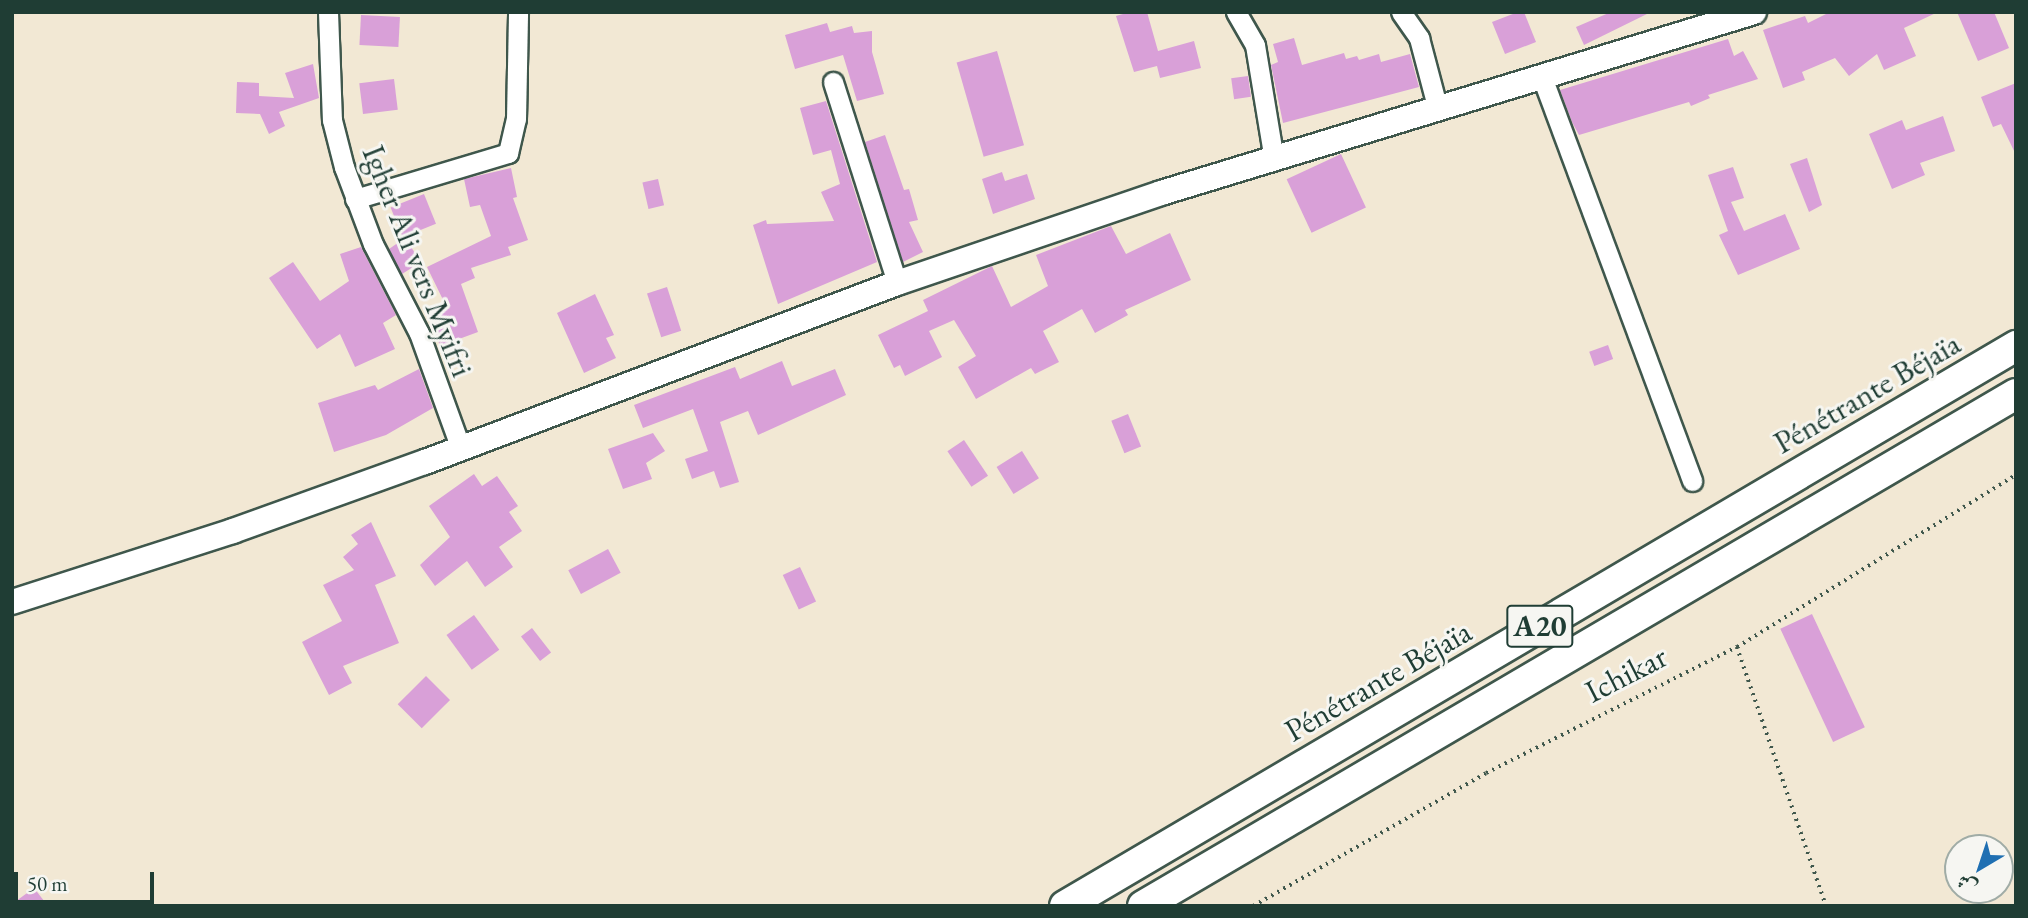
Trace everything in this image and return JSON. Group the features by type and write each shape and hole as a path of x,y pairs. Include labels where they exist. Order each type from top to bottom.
{"highway":[{"name":"Pénétrante Béjaïa","path":"1065,906 2016,346"},
{"name":"A20","path":"1143,906 2016,394"}],"main road":[{"path":"12,602 233,531 897,283 1274,160 1754,12"}],"street":[{"name":"Igher Ali vers Myifri","path":"328,12 332,120 355,199 373,244 419,332 460,446"},
{"path":"355,199 508,153 516,119 518,12"},
{"path":"1236,12 1255,45 1274,160"},
{"path":"1401,12 1419,38 1438,110"},
{"path":"1542,77 1692,481"},
{"path":"833,82 897,283"}],"path":[{"name":"Ichikar","path":"1253,906 1486,773 1737,647 2016,475"},
{"path":"1737,647 1826,906"}],"building":[{"path":"1130,12 1147,12 1158,51 1194,41 1201,68 1160,78 1157,66 1134,72 1116,16"},
{"path":"1524,12 1536,42 1505,54 1492,22"},
{"path":"1611,12 1651,12 1584,45 1576,27"},
{"path":"1830,12 1938,12 1904,28 1916,56 1884,70 1877,54 1849,76 1835,58 1802,72 1805,80 1783,88 1763,30 1805,16 1808,23"},
{"path":"1957,12 1994,12 2009,48 1978,61"},
{"path":"361,15 400,17 398,47 359,45"},
{"path":"827,23 830,32 852,26 854,33 872,31 872,52 884,94 857,101 843,55 795,69 785,35"},
{"path":"1294,38 1302,65 1344,53 1346,59 1357,56 1359,60 1379,54 1381,62 1410,54 1419,87 1283,123 1271,65 1278,62 1273,44"},
{"path":"1728,39 1734,56 1743,51 1758,79 1708,95 1710,98 1691,106 1689,102 1579,135 1560,90"},
{"path":"997,51 1024,145 984,157 957,63"},
{"path":"313,64 319,98 279,112 285,126 269,134 260,114 236,113 237,82 259,83 259,96 294,98 285,73"},
{"path":"1248,76 1251,97 1234,99 1231,78"},
{"path":"394,79 398,110 363,114 359,83"},
{"path":"2016,83 2016,155 2001,124 1993,127 1981,97"},
{"path":"826,101 877,262 778,304 753,225 766,220 767,224 834,221 821,192 840,184 831,150 813,155 800,108"},
{"path":"1943,116 1955,151 1920,163 1925,175 1892,189 1869,134 1902,120 1906,130"},
{"path":"885,135 904,190 909,189 918,220 909,222 923,252 903,262 865,142"},
{"path":"1341,154 1366,207 1312,233 1287,179"},
{"path":"1807,158 1822,205 1809,212 1790,164"},
{"path":"1733,167 1744,198 1731,202 1744,231 1785,214 1800,249 1738,275 1719,235 1728,231 1708,175"},
{"path":"511,168 517,197 513,198 528,240 508,247 511,255 471,268 475,278 461,284 478,332 440,346 429,314 447,308 427,267 491,236 480,205 470,207 464,179"},
{"path":"1002,172 1005,181 1027,174 1035,199 993,214 982,179"},
{"path":"658,179 664,205 648,209 642,183"},
{"path":"424,194 436,224 403,237 391,207"},
{"path":"1111,226 1126,254 1170,233 1191,280 1125,310 1128,315 1095,333 1082,309 1043,331 1059,362 1035,374 1031,368 976,399 958,367 976,356 954,320 929,331 942,357 905,376 900,365 894,368 878,335 928,311 923,300 992,266 1011,307 1048,286 1036,255"},
{"path":"405,238 421,262 402,274 389,249"},
{"path":"361,247 396,315 383,323 395,349 355,367 340,334 317,349 269,278 293,262 320,301 349,281 340,254"},
{"path":"667,287 681,331 661,337 647,293"},
{"path":"595,294 614,335 606,338 616,358 584,373 557,313"},
{"path":"1608,345 1613,359 1594,366 1589,352"},
{"path":"782,361 792,386 835,369 846,395 758,435 748,411 720,422 739,482 720,488 714,471 692,479 685,459 708,451 693,409 643,428 634,405 735,367 740,379"},
{"path":"419,369 433,408 386,435 334,452 318,403 375,385 378,390"},
{"path":"1128,414 1141,446 1124,453 1111,421"},
{"path":"653,433 665,451 646,463 652,479 623,489 608,449"},
{"path":"964,440 988,476 971,487 947,451"},
{"path":"1022,451 1039,478 1014,494 997,467"},
{"path":"474,474 482,486 497,476 518,506 509,512 522,531 499,547 513,567 485,587 467,561 435,586 420,565 450,537 429,506"},
{"path":"371,522 396,576 375,585 399,643 343,666 352,683 329,695 302,642 342,621 323,585 354,570 343,557 358,544 351,535"},
{"path":"608,549 621,573 581,594 568,570"},
{"path":"800,567 816,601 799,609 783,575"},
{"path":"1812,614 1865,727 1833,742 1780,629"},
{"path":"474,615 499,650 472,670 446,635"},
{"path":"532,628 551,652 540,661 521,637"},
{"path":"426,676 450,700 422,728 398,704"},
{"path":"34,888 48,906 12,906 12,904"}]}
